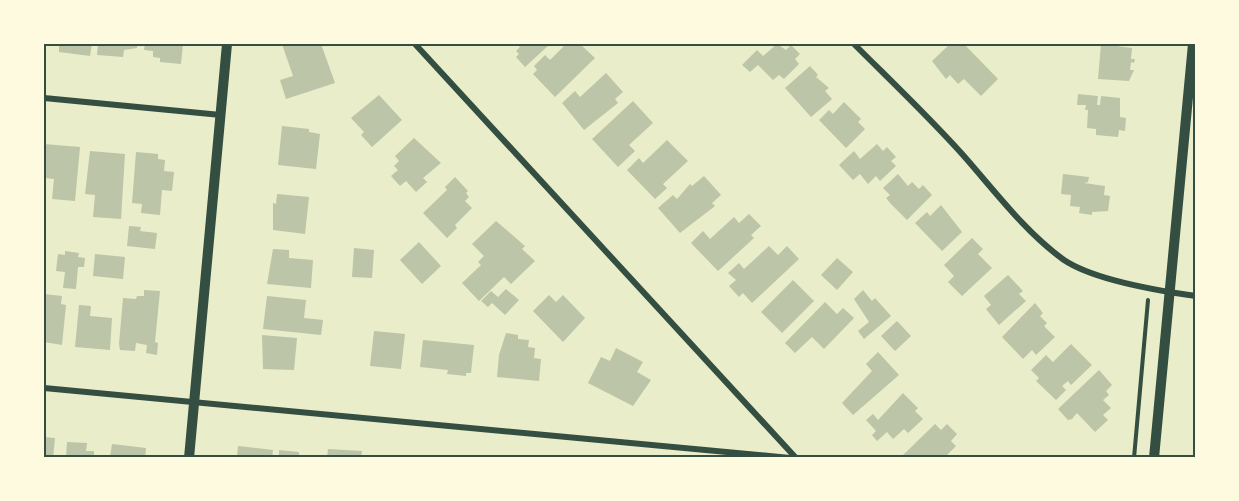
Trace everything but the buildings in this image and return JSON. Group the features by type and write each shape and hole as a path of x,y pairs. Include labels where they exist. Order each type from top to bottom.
{"street":[{"path":"189,458 227,44"},
{"path":"415,44 796,458"},
{"path":"854,44 957,148 1034,234 1064,260 1081,269 1149,289 1196,296"},
{"path":"1154,458 1193,44"},
{"path":"44,98 221,115"},
{"path":"44,388 790,458"}],"path":[{"path":"1134,458 1149,289"}]}
